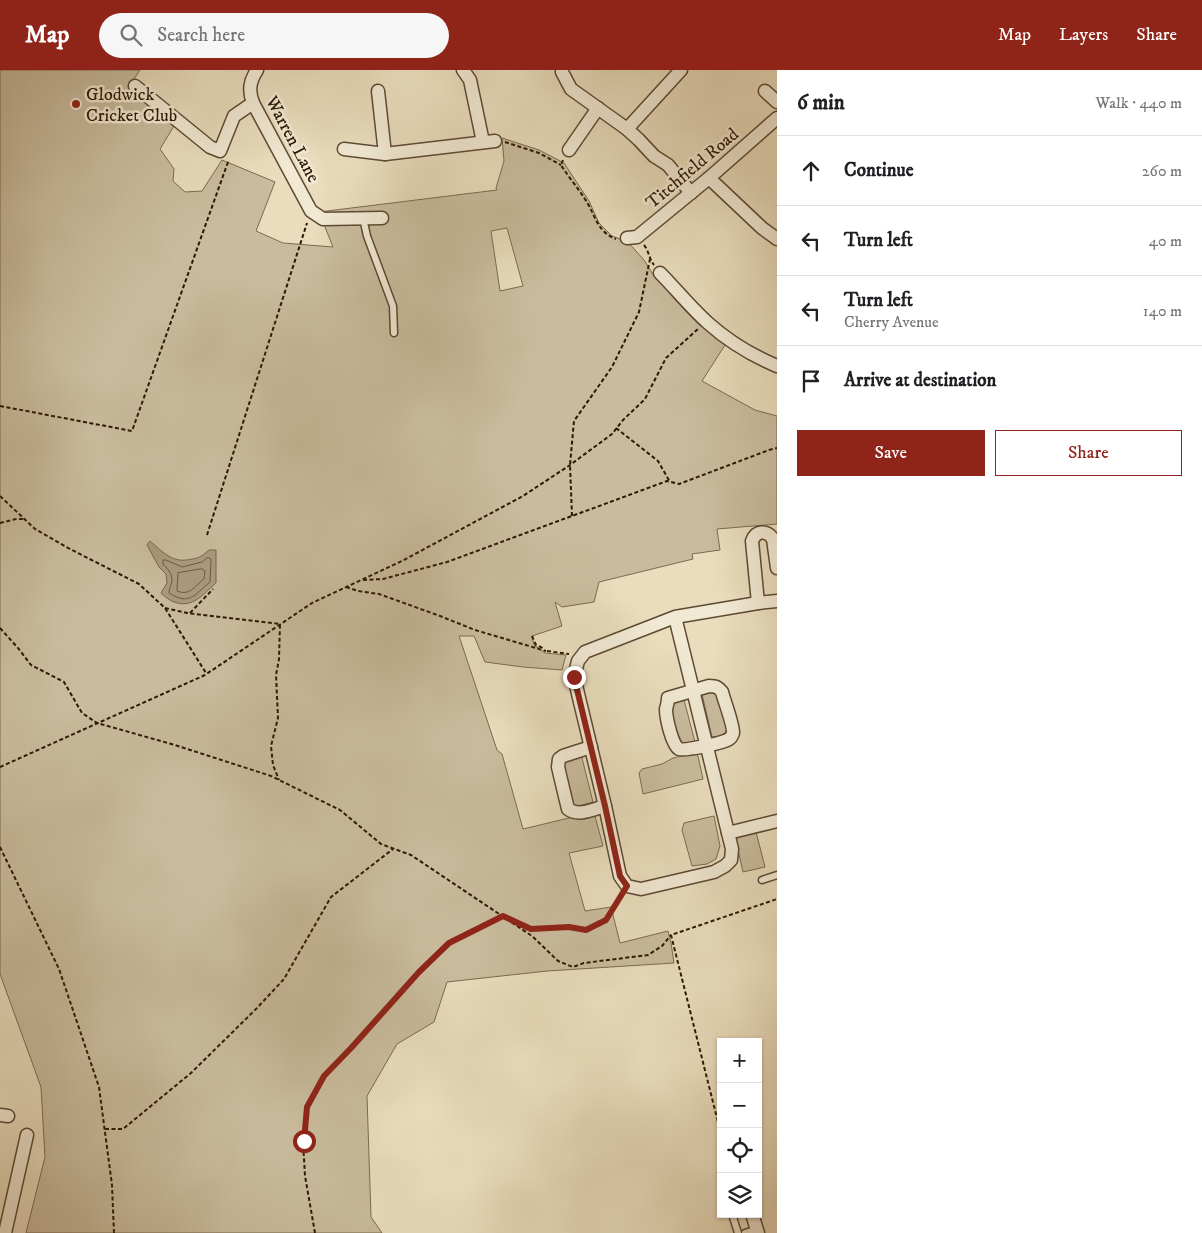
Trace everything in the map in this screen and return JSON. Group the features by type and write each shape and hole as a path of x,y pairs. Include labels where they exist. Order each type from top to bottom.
{"street":[{"name":"Warren Lane","path":"257,70 252,77 249,94 311,211 323,219 363,218"},
{"path":"344,149 385,154 489,142 470,80 463,70"},
{"path":"562,70 571,90 627,129 654,156 668,165 691,194"},
{"path":"627,129 681,70"},
{"path":"135,86 210,147 220,151 234,116 253,103"},
{"path":"765,91 777,102"},
{"path":"378,92 385,154"},
{"path":"569,150 598,108"},
{"name":"Titchfield Road","path":"632,237 691,194 777,118"},
{"path":"709,178 762,228 777,239"},
{"path":"363,218 382,218"},
{"path":"660,273 707,322 725,337 777,366"},
{"path":"758,603 752,542 756,534 765,532 771,536 777,568"},
{"path":"675,617 732,849 731,860 714,872 640,889 627,886 620,876 574,677 578,661 585,652 675,617 777,601"},
{"path":"709,686 719,688 733,733 730,739 706,746 683,750 672,741 666,711 668,698 709,686"},
{"path":"591,747 563,756 559,759 558,767 568,809 573,813 580,813 605,806"},
{"path":"728,833 777,821"},
{"path":"5,1233 27,1135"},
{"path":"753,1218 758,1231"}],"lane":[{"path":"363,218 367,236 393,306 394,333"},
{"path":"762,880 777,875"},
{"path":"733,1218 738,1233"},
{"path":"744,1233 758,1231"}],"path":[{"path":"489,142 503,141 538,153 560,165 588,204 597,223 609,237 620,241 632,237 647,250 650,259 661,268 660,273"},
{"path":"560,165 569,150"},
{"path":"0,406 132,431 228,162 220,151"},
{"path":"207,534 311,211"},
{"path":"572,516 570,465 574,421 612,367 639,312 650,259"},
{"path":"0,767 207,673 312,603 402,561 523,496 612,434 623,420 645,399 666,358 707,322"},
{"path":"616,428 658,462 670,482"},
{"path":"360,580 383,579 447,562 667,481 679,484 777,448"},
{"path":"0,496 35,529 139,584 165,608 207,673"},
{"path":"0,523 25,519"},
{"path":"346,587 379,594 475,630 546,651 582,656"},
{"path":"190,613 214,588"},
{"path":"165,608 190,613 280,624"},
{"path":"279,780 273,766 271,746 278,718 276,675 279,659 280,624"},
{"path":"0,628 31,665 64,682 82,713 97,723 271,776 340,810 381,844 411,856 532,936 558,961 573,967 584,962 648,955 662,946 671,935 777,900"},
{"path":"532,636 536,645 546,651"},
{"path":"0,847 59,969 99,1087 112,1185 114,1233"},
{"path":"105,1129 122,1129 192,1073 284,979 331,897 393,849"},
{"path":"503,916 531,929 569,927 586,930 606,920 627,886"},
{"path":"315,1233 305,1176 304,1141 307,1107 324,1076 419,972 449,943 503,916"},
{"path":"671,935 719,1128"}],"shaded area":[{"path":"0,70 140,70 128,88 177,121 160,149 174,169 173,181 185,192 202,191 222,160 275,182 256,231 283,243 333,247 319,212 497,190 504,161 502,138 539,150 564,163 589,201 599,223 612,236 628,242 644,260 654,276 725,345 702,381 755,410 777,416 777,524 717,529 720,550 692,554 693,559 599,582 594,602 562,607 555,602 562,626 532,636 534,645 545,653 566,655 562,670 485,662 474,636 459,636 497,750 502,754 523,829 590,813 595,816 603,846 569,853 585,911 611,907 620,943 668,931 674,963 547,971 447,982 434,1022 397,1044 367,1096 371,1217 382,1233 26,1233 45,1157 41,1087 0,974","holes":["507,228 523,286 500,291 491,231"]},
{"path":"702,691 717,693 727,730 722,736 712,737"},
{"path":"683,696 695,742 689,745 677,742 670,702"},
{"path":"695,753 698,756 703,779 643,794 639,773 642,769 662,764 673,758"},
{"path":"581,754 593,802 579,806 570,800 562,765 563,760"},
{"path":"714,816 720,846 716,859 707,864 692,866 682,830 684,823"},
{"path":"756,832 765,867 743,872 736,841 738,836"}],"water":[{"path":"150,541 169,556 179,560 195,559 209,550 216,550 216,583 202,596 187,604 181,604 169,599 161,593 167,583 166,574 159,567 147,545"}],"place":[{"name":"Glodwick Cricket Club","path":"76,104"}],"route":[{"path":"304,1141 307,1107 324,1076 419,972 449,943 503,916 531,929 569,927 586,930 606,920 627,886 620,876 574,677"}]}
